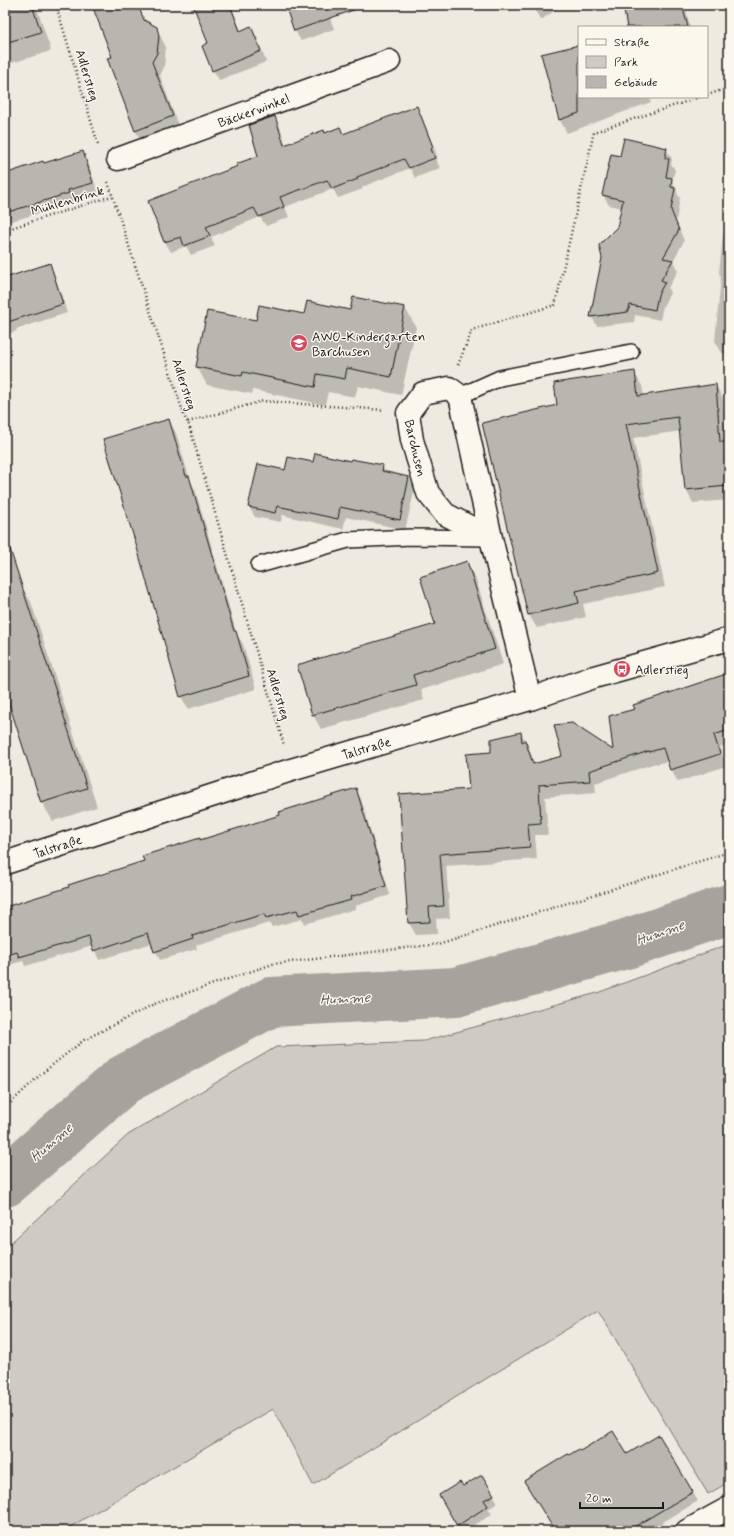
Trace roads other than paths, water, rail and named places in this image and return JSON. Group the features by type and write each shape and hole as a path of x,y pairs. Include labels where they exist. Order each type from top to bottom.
{"street":[{"name":"Bäckerwinkel","path":"109,155 389,61"},
{"name":"Barchusen","path":"455,392 423,393 408,413 412,440 428,493 445,514 491,538"},
{"path":"455,392 530,699"},
{"name":"Talstraße","path":"5,863 292,770 530,699 594,677 729,639"},
{"path":"687,1531 729,1508"}],"lane":[{"path":"455,392 500,378 631,352"},
{"path":"259,565 348,540 411,537 491,538"}],"waterway":[{"name":"Humme","path":"5,1182 123,1080 271,1002 456,992 626,944 729,909"}],"place":[{"name":"AWO-Kindergarten Barchusen","path":"299,343"},
{"name":"Adlerstieg","path":"622,669"}]}
